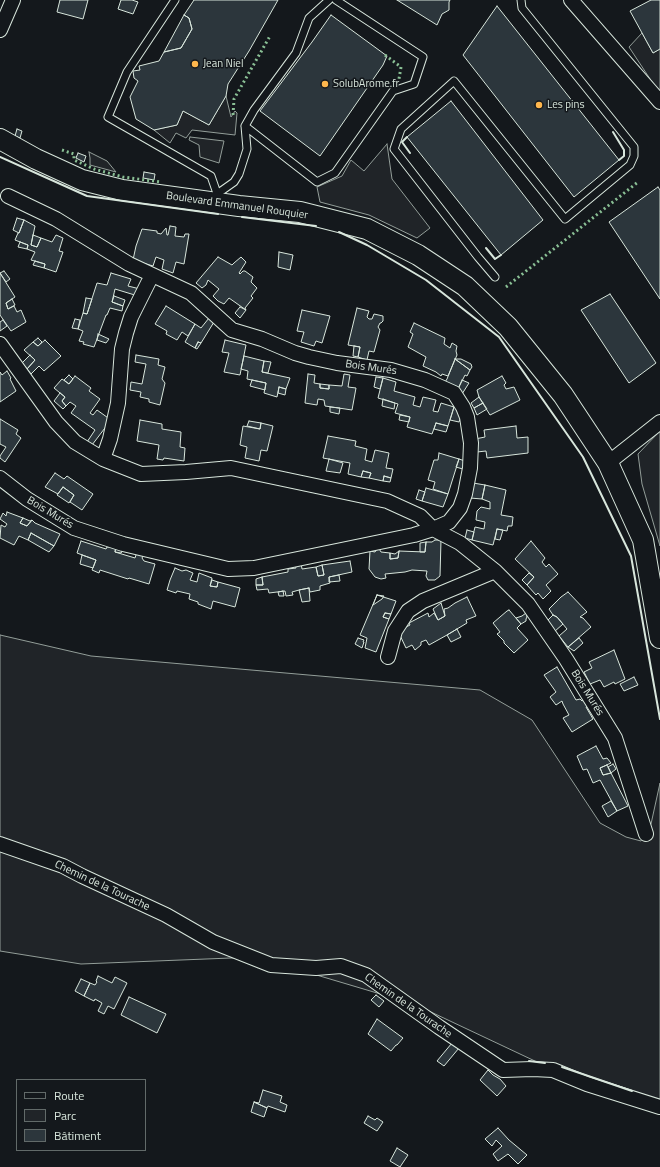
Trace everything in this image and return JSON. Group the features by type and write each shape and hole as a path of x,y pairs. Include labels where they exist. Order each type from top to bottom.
{"street":[{"path":"0,30 13,0"},
{"path":"571,0 660,102"},
{"name":"Boulevard Emmanuel Rouquier","path":"0,139 36,159 82,180 122,190 219,199 300,212 367,229 418,254 465,286 508,327 563,395 608,463 643,540 660,638"},
{"name":"Bois Murés","path":"0,478 27,499 74,528 123,544 228,569 254,568 414,534 433,529 449,522 460,508 465,494 470,468 471,442 467,417 463,407 454,393 425,380 391,370 337,364 294,353 262,339 232,330 191,293 129,264 56,219 8,196"},
{"path":"103,459 110,439 118,403 122,349 126,333 131,318 152,275"},
{"name":"Bois Murés","path":"0,344 56,422 75,442 103,459 141,474 231,468 387,501 420,516 433,529 460,543 496,571 528,604 566,659 615,738 646,834"},
{"path":"608,463 660,422"},
{"path":"388,657 395,631 408,611 423,602 496,571"},
{"name":"Chemin de la Tourache","path":"0,844 64,866 82,876 166,915 213,942 271,965 316,968 341,966 366,975 503,1070 553,1070 587,1084 660,1107"}],"lane":[{"path":"175,0 127,72 108,117 211,176 219,199 234,182 247,149 245,126 254,110 296,53 309,18 329,0"},
{"path":"245,126 317,182 335,173 392,91 414,84 423,57 336,0"},
{"path":"495,277 394,149 401,129 454,81 565,219 630,165 634,156 634,147 522,8 521,0"}],"green space":[{"path":"642,33 653,53 660,49 660,94 629,47"},
{"path":"226,96 231,117 235,111 237,113 235,135 192,130 186,138 176,133 170,143 154,130 177,125 183,111 209,125"},
{"path":"190,137 224,141 219,163 200,157 199,145 189,140"},
{"path":"387,144 392,179 430,228 417,238 369,215 320,202 317,187 342,176 351,160 364,171"},
{"path":"89,152 107,161 116,172 90,165"},
{"path":"660,431 660,546 642,484 638,454"},
{"path":"0,635 91,656 480,690 532,720 600,823 626,837 641,841 651,824 660,783 660,1103 654,1098 565,1068 537,1062 414,1004 256,957 81,964 0,951"}],"building":[{"path":"60,0 88,0 83,19 57,12"},
{"path":"121,0 132,0 138,2 133,14 118,9"},
{"name":"Jean Niel","path":"194,0 278,0 228,84 226,96 209,125 183,111 177,125 154,130 136,119 130,97 138,81 134,78 133,71 140,70 139,66 159,61 164,52 181,48 192,29 189,18 184,15"},
{"path":"397,0 450,0 449,10 442,14 437,25"},
{"path":"651,0 660,0 660,49 653,53 630,11"},
{"name":"Les pins","path":"497,6 619,160 574,197 463,55"},
{"path":"184,15 189,18 192,29 181,48 164,52"},
{"name":"SolubArome.fr","path":"331,15 387,56 383,65 320,156 260,111"},
{"path":"451,101 543,220 501,255 407,137"},
{"path":"17,129 22,131 20,138 15,136"},
{"path":"78,153 86,156 84,162 76,158"},
{"path":"144,172 155,174 154,180 143,178"},
{"path":"658,187 660,190 660,299 609,222"},
{"path":"17,218 24,220 19,233 13,230"},
{"path":"24,220 35,226 31,245 37,247 41,238 52,242 56,235 63,238 59,251 63,252 56,272 44,268 45,264 31,260 35,252 27,249 28,245 15,240"},
{"path":"170,226 176,227 175,236 184,237 185,234 189,234 184,264 176,262 173,273 162,269 164,260 156,257 153,266 133,260 142,229 157,231 157,233 161,234 166,228 168,235"},
{"path":"33,235 41,238 37,247 31,245"},
{"path":"20,242 28,245 27,249 18,247"},
{"path":"279,252 293,255 290,270 278,267"},
{"path":"218,257 232,265 241,257 246,262 239,273 240,274 245,271 253,277 251,282 257,288 251,296 253,298 245,308 246,310 229,298 224,304 218,301 213,296 219,289 208,280 206,285 202,288 196,283"},
{"path":"35,261 45,264 44,268 33,265"},
{"path":"4,271 10,279 6,282 0,273"},
{"path":"0,273 15,297 6,303 8,309 14,306 17,312 21,310 26,322 11,331 0,315"},
{"path":"111,273 131,279 128,286 140,289 138,296 115,289 112,302 123,306 122,311 110,308 94,347 83,344 84,342 79,341 83,331 78,329 83,313 87,314 97,283 107,285"},
{"path":"610,294 656,363 629,383 581,310"},
{"path":"114,296 125,300 123,306 112,302"},
{"path":"86,298 92,299 87,314 83,313"},
{"path":"12,299 15,305 8,309 6,303"},
{"path":"166,306 195,324 188,336 182,332 177,340 166,334 167,331 155,324"},
{"path":"240,307 246,310 240,318 235,313"},
{"path":"357,308 369,311 367,317 369,319 372,319 374,314 383,316 383,321 378,327 380,330 374,352 369,351 367,360 358,357 360,347 348,345"},
{"path":"302,310 330,316 322,343 316,341 314,346 301,342 304,332 297,331"},
{"path":"209,318 214,322 201,343 198,342 195,348 185,342 195,324 201,328"},
{"path":"75,319 80,320 78,329 72,328"},
{"path":"3,320 7,326 0,331 0,322"},
{"path":"414,323 445,338 444,344 450,348 452,343 457,346 457,355 448,376 442,374 441,376 423,366 426,357 408,347 413,334 410,332"},
{"path":"98,334 109,339 106,343 97,340"},
{"path":"38,338 42,342 38,346 33,342"},
{"path":"45,340 61,356 44,371 39,366 31,374 27,369 35,360 24,350 33,342 38,346"},
{"path":"225,340 246,345 240,375 224,372 229,353 222,352"},
{"path":"198,342 201,343 197,349 195,348"},
{"path":"354,346 360,347 358,357 353,356"},
{"path":"30,355 35,360 27,369 22,363"},
{"path":"136,355 159,359 158,365 165,367 162,379 165,383 160,405 149,402 149,399 140,397 141,392 130,390 131,382 142,384 146,364 135,362"},
{"path":"244,356 264,361 262,372 290,378 286,389 279,387 277,397 264,393 266,383 247,379 248,371 241,369"},
{"path":"455,359 470,370 467,376 465,375 457,391 443,385"},
{"path":"455,359 461,359 471,364 472,367 470,370"},
{"path":"264,361 271,362 268,373 262,372"},
{"path":"7,371 16,391 0,402 0,372 2,375"},
{"path":"308,374 315,375 314,383 320,384 320,388 329,389 329,385 342,386 344,374 350,375 348,387 356,388 352,410 325,406 324,400 318,399 317,405 305,403"},
{"path":"69,375 73,379 69,384 64,380"},
{"path":"75,376 91,388 89,391 100,399 90,413 93,415 97,410 111,420 92,445 87,442 95,430 71,413 76,406 70,402 66,406 62,401 65,397 54,388 62,379 69,384"},
{"path":"502,376 506,383 504,385 506,389 514,387 520,400 490,415 479,397 477,390"},
{"path":"376,377 383,378 380,389 374,387"},
{"path":"383,378 396,382 394,391 415,397 413,405 420,407 423,397 436,400 433,411 438,412 441,403 454,407 448,426 436,423 432,434 407,427 410,417 395,413 398,404 378,398"},
{"path":"252,380 266,383 265,390 250,386"},
{"path":"462,380 469,383 462,394 457,391"},
{"path":"320,384 329,385 329,389 320,388"},
{"path":"279,387 286,389 285,395 278,393"},
{"path":"60,393 65,397 62,401 66,406 63,409 54,401"},
{"path":"479,397 483,403 474,408 471,403"},
{"path":"383,399 395,403 394,409 382,406"},
{"path":"483,403 487,409 477,415 474,408"},
{"path":"330,407 340,408 339,414 330,412"},
{"path":"454,407 463,411 459,422 450,420"},
{"path":"400,415 410,417 409,422 399,420"},
{"path":"0,419 18,430 16,434 21,438 5,462 0,458 6,447 0,444"},
{"path":"140,420 162,424 162,429 181,432 180,447 185,448 184,461 164,458 163,460 157,459 159,445 137,441"},
{"path":"249,421 261,423 260,429 247,426"},
{"path":"261,423 273,426 267,451 261,450 259,461 245,458 247,447 240,445 243,426 260,429"},
{"path":"436,423 448,426 446,432 434,429"},
{"path":"516,426 517,438 528,437 528,453 487,458 486,451 477,452 475,439 485,437 484,430"},
{"path":"328,436 356,441 355,446 367,449 365,460 372,462 375,450 389,453 386,468 393,469 391,478 384,476 383,481 369,478 371,473 363,471 361,477 348,474 350,463 323,458"},
{"path":"439,453 459,459 448,494 433,489 435,482 428,480 434,460 438,460"},
{"path":"329,459 343,463 340,473 326,471"},
{"path":"459,459 468,462 466,470 456,467"},
{"path":"363,471 371,473 369,478 361,477"},
{"path":"55,473 64,479 67,476 93,494 82,510 70,502 74,495 63,487 58,494 45,487"},
{"path":"384,476 391,478 390,482 383,481"},
{"path":"473,483 485,485 482,499 470,498"},
{"path":"485,485 506,490 501,515 513,517 512,526 508,526 507,531 497,529 493,545 472,540 475,527 484,529 485,522 476,520 477,511 481,507 490,509 490,502 482,499"},
{"path":"63,487 74,495 69,503 57,495"},
{"path":"426,488 448,494 443,507 422,501"},
{"path":"419,490 425,492 422,501 416,499"},
{"path":"7,512 23,518 20,523 27,526 32,520 35,523 60,534 54,546 31,533 28,540 19,536 14,545 0,538 1,525 5,527 7,524 0,519 3,513 6,516"},
{"path":"23,518 30,521 32,520 27,526 20,523"},
{"path":"497,529 503,530 500,540 495,539"},
{"path":"467,530 474,532 472,540 465,538"},
{"path":"31,533 54,546 49,552 28,540"},
{"path":"435,540 441,540 440,576 435,580 428,580 426,576 427,571 412,570 385,574 386,578 381,579 375,577 369,569 370,551 375,552 378,547 381,552 390,553 390,559 398,558 399,551 425,552 426,542 432,542"},
{"path":"81,541 106,549 111,545 116,546 115,552 135,558 137,552 144,554 142,558 144,561 155,564 149,584 100,570 99,573 92,570 96,560 77,553"},
{"path":"531,541 545,558 542,562 546,567 549,564 558,574 546,585 551,591 543,599 538,593 536,595 527,585 534,577 515,559"},
{"path":"426,542 425,552 420,552 420,543"},
{"path":"116,546 124,549 121,553 115,552"},
{"path":"399,551 398,558 390,559 390,553 395,554"},
{"path":"82,555 96,560 93,568 80,564"},
{"path":"350,561 352,572 329,577 330,583 320,586 320,590 310,592 309,588 292,592 293,595 286,596 285,591 269,593 268,589 257,590 256,585 263,585 262,577 288,572 288,569 296,568 295,564 301,563 302,569 316,567 318,576 324,575 322,565"},
{"path":"322,565 324,575 318,576 316,567"},
{"path":"175,568 193,573 190,580 197,582 199,573 212,578 210,586 217,587 218,582 240,588 235,607 213,601 211,609 189,599 190,594 177,591 176,593 167,590"},
{"path":"529,573 534,577 527,585 522,580"},
{"path":"339,575 340,581 329,582 329,577"},
{"path":"262,577 263,585 256,585 256,579"},
{"path":"212,580 218,582 217,587 210,586"},
{"path":"309,588 310,601 302,602 299,590"},
{"path":"283,591 284,596 279,596 278,592"},
{"path":"568,592 587,612 580,617 583,618 591,627 568,647 559,636 567,629 549,609"},
{"path":"377,595 396,601 391,614 385,613 383,617 389,619 376,652 365,648 367,638 360,635"},
{"path":"377,595 384,596 373,605"},
{"path":"467,597 476,616 466,620 467,623 429,645 426,640 421,642 421,645 415,650 412,645 406,648 398,631 410,625 409,623 428,613 429,617 434,613 438,620 445,616 444,609"},
{"path":"441,603 445,616 438,620 433,609"},
{"path":"509,610 521,624 517,628 528,640 514,653 497,634 500,632 493,623"},
{"path":"385,613 391,614 389,619 383,617"},
{"path":"526,613 526,621 521,624 516,618"},
{"path":"553,615 563,624 554,632 546,622"},
{"path":"457,629 461,637 451,642 447,635"},
{"path":"358,638 364,640 362,648 355,644"},
{"path":"579,638 583,643 574,651 568,647"},
{"path":"614,650 625,679 604,687 600,680 590,684 584,672 592,668 589,662"},
{"path":"557,667 576,700 580,699 582,701 586,698 590,705 586,707 593,719 572,732 563,718 569,715 562,701 556,705 550,697 556,692 544,675"},
{"path":"634,677 638,685 624,691 620,684"},
{"path":"596,746 603,759 607,758 611,763 600,768 603,775 611,773 628,806 617,811 600,780 593,783 587,769 583,770 577,756"},
{"path":"613,764 616,769 611,773 608,767"},
{"path":"607,765 611,773 603,775 600,768"},
{"path":"611,801 617,811 608,817 602,806"},
{"path":"98,976 112,983 115,977 127,983 114,1009 108,1006 104,1014 98,1011 102,1003 84,996 90,983 95,985"},
{"path":"81,979 90,983 84,996 75,991"},
{"path":"376,995 384,1001 379,1007 371,1000"},
{"path":"129,997 166,1014 157,1033 121,1015"},
{"path":"377,1019 403,1038 391,1051 368,1034"},
{"path":"452,1043 459,1048 444,1066 437,1061"},
{"path":"488,1070 500,1079 506,1086 497,1096 480,1080"},
{"path":"263,1090 282,1096 280,1102 287,1105 285,1112 268,1106 267,1108 254,1102 259,1103"},
{"path":"254,1102 267,1108 264,1117 251,1112"},
{"path":"368,1116 375,1120 377,1118 383,1122 377,1131 364,1123"},
{"path":"498,1128 509,1140 527,1155 518,1164 508,1154 498,1161 493,1154 502,1146 496,1140 492,1146 485,1139"},
{"path":"397,1148 408,1155 400,1167 390,1161"}],"hedge":[{"path":"233,115 234,99 270,36"},
{"path":"385,55 401,67 399,79"},
{"path":"62,150 74,154 74,160 94,169 123,177 161,182"},
{"path":"506,287 638,182"}],"wall":[{"path":"613,132 624,150 624,156 619,160"},
{"path":"407,137 402,142 410,153"},
{"path":"0,157 87,196 218,214"},
{"path":"242,217 316,226"},
{"path":"339,232 367,245 426,280 499,337 583,457 631,556 660,719"},
{"path":"486,248 495,259 501,255"},
{"path":"529,1061 545,1063"},
{"path":"562,1067 632,1091"}],"place":[{"name":"Jean Niel","path":"195,64"},
{"name":"SolubArome.fr","path":"325,84"},
{"name":"Les pins","path":"539,105"}]}
